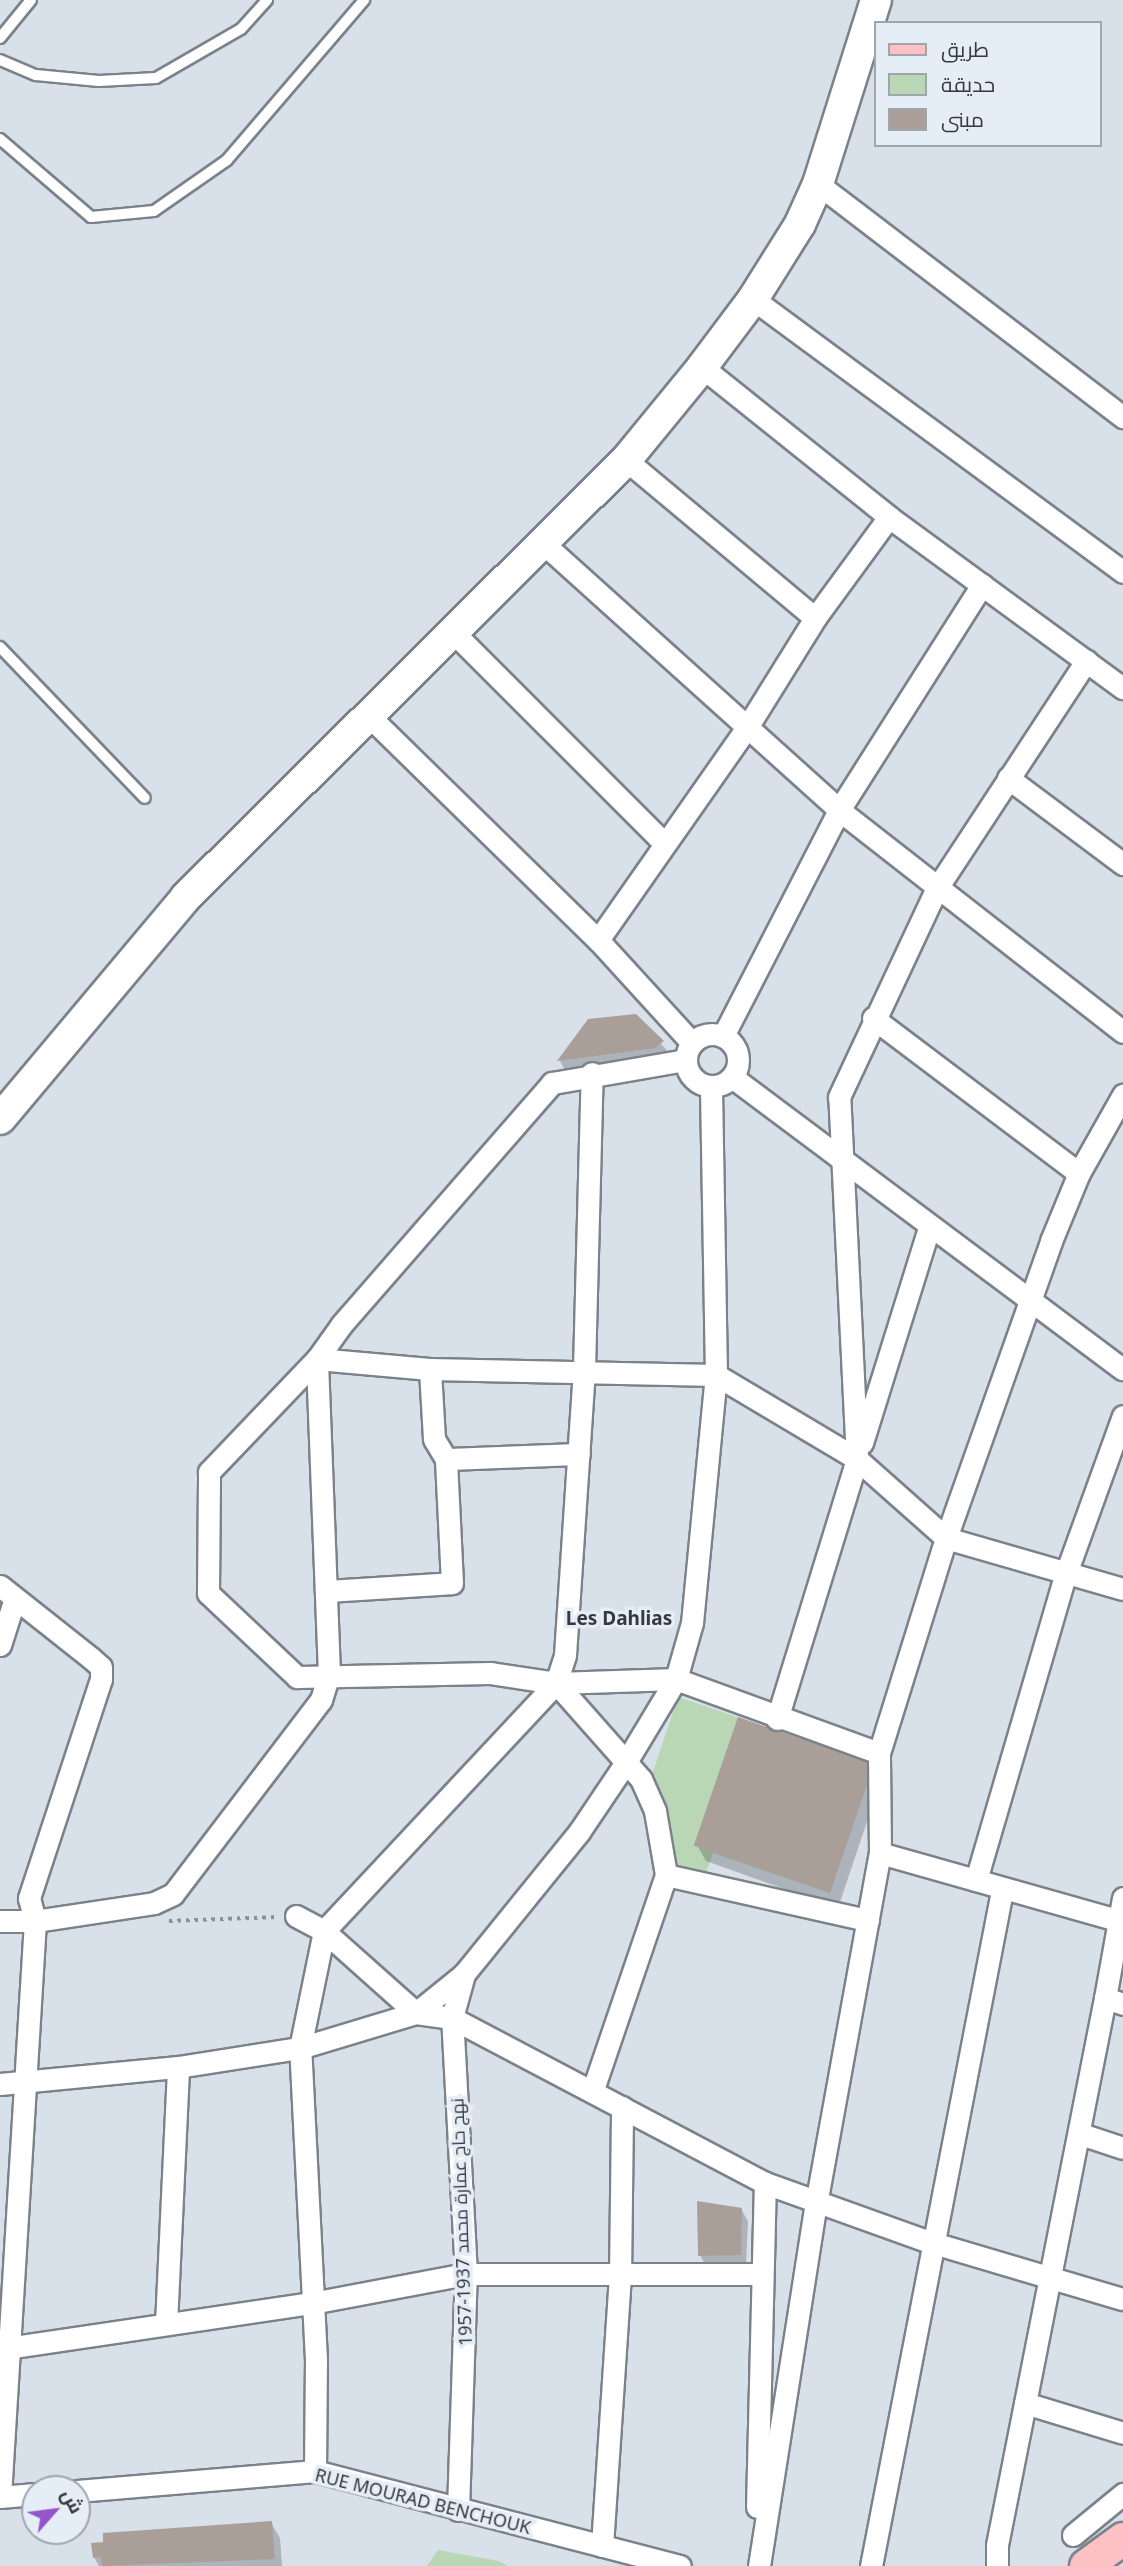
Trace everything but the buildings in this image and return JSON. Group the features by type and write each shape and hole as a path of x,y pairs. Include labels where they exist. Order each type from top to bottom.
{"main road":[{"path":"1086,2566 1123,2539"}],"street":[{"path":"0,1119 186,897 366,713 454,635 626,460 702,368 753,299 800,224 818,184 877,0"},
{"path":"818,184 1123,417"},
{"path":"753,299 1119,560"},
{"path":"702,368 889,517 1123,688"},
{"path":"626,460 815,618"},
{"path":"598,940 746,729 815,618 889,517"},
{"path":"544,544 746,729 839,810 1123,1031"},
{"path":"723,1036 839,810 982,585"},
{"path":"454,635 664,843"},
{"path":"857,1459 839,1097 873,1018 937,888 1086,660"},
{"path":"366,713 598,940 688,1052 696,1082 711,1087 732,1077"},
{"path":"1009,778 1123,864"},
{"path":"873,1018 1079,1173"},
{"path":"732,1077 737,1055 723,1036 706,1034 688,1052 552,1083 342,1324 317,1360 209,1472 208,1593 297,1677 329,1674 491,1673 556,1683 676,1679 777,1719 879,1753"},
{"path":"315,2471 312,2303 300,2048 324,1931 556,1683 565,1655 584,1369 593,1073"},
{"path":"732,1077 842,1157 929,1228 1123,1369"},
{"path":"0,2084 178,2067 300,2048 416,2013 464,1974 579,1832 626,1762 676,1679 692,1623 716,1375 711,1087"},
{"path":"757,2566 816,2204 880,1853 879,1753 946,1538 1079,1173 1123,1095"},
{"path":"777,1719 929,1228"},
{"path":"317,1360 430,1369 584,1369 716,1375 857,1459 946,1538 1065,1576 1123,1589"},
{"path":"0,1921 35,1921 154,1903 173,1894 321,1699 329,1674 317,1360"},
{"path":"326,1591 452,1583 446,1459 434,1439 430,1369"},
{"path":"976,1880 1065,1576 1123,1416"},
{"path":"446,1459 579,1454"},
{"path":"0,1645 7,1592"},
{"path":"7,1592 101,1667 101,1679 29,1898 35,1921 4,2348 0,2497 21,2495"},
{"path":"556,1683 641,1779 655,1811 666,1875 593,2090"},
{"path":"880,1853 976,1880 1002,1891 1116,1920"},
{"path":"666,1875 868,1920"},
{"path":"871,2566 930,2242 1002,1891"},
{"path":"998,2566 997,2545 1025,2403 1081,2134 1114,2001 1116,1920 1123,1898"},
{"path":"296,1916 324,1931 416,2013 453,2018 765,2183 816,2204 930,2242 1123,2299"},
{"name":"نهج حاج عمارة محمد 1937-1957","path":"458,2511 466,2274 453,2018 464,1974"},
{"path":"166,2324 178,2067"},
{"path":"602,2546 620,2277 622,2107"},
{"path":"1081,2134 1123,2148"},
{"path":"757,2566 765,2183"},
{"path":"4,2348 312,2303 466,2274 620,2277 762,2274"},
{"path":"1025,2403 1123,2433"},
{"name":"RUE MOURAD BENCHOUK","path":"91,2489 315,2471 458,2511 680,2566"},
{"path":"1073,2535 1123,2494"}],"lane":[{"path":"0,38 31,0"},
{"path":"0,60 36,75 99,81 156,78 241,29 267,0"},
{"path":"0,139 91,217 154,211 227,160 364,0"},
{"path":"0,647 145,798"}],"path":[{"path":"169,1922 296,1916"}],"green space":[{"path":"678,1697 874,1763 830,1893 713,1853 704,1879 678,1870 649,1784"},
{"path":"438,2550 499,2561 508,2566 427,2566"}],"district":[{"name":"Les Dahlias","path":"619,1619"}]}
